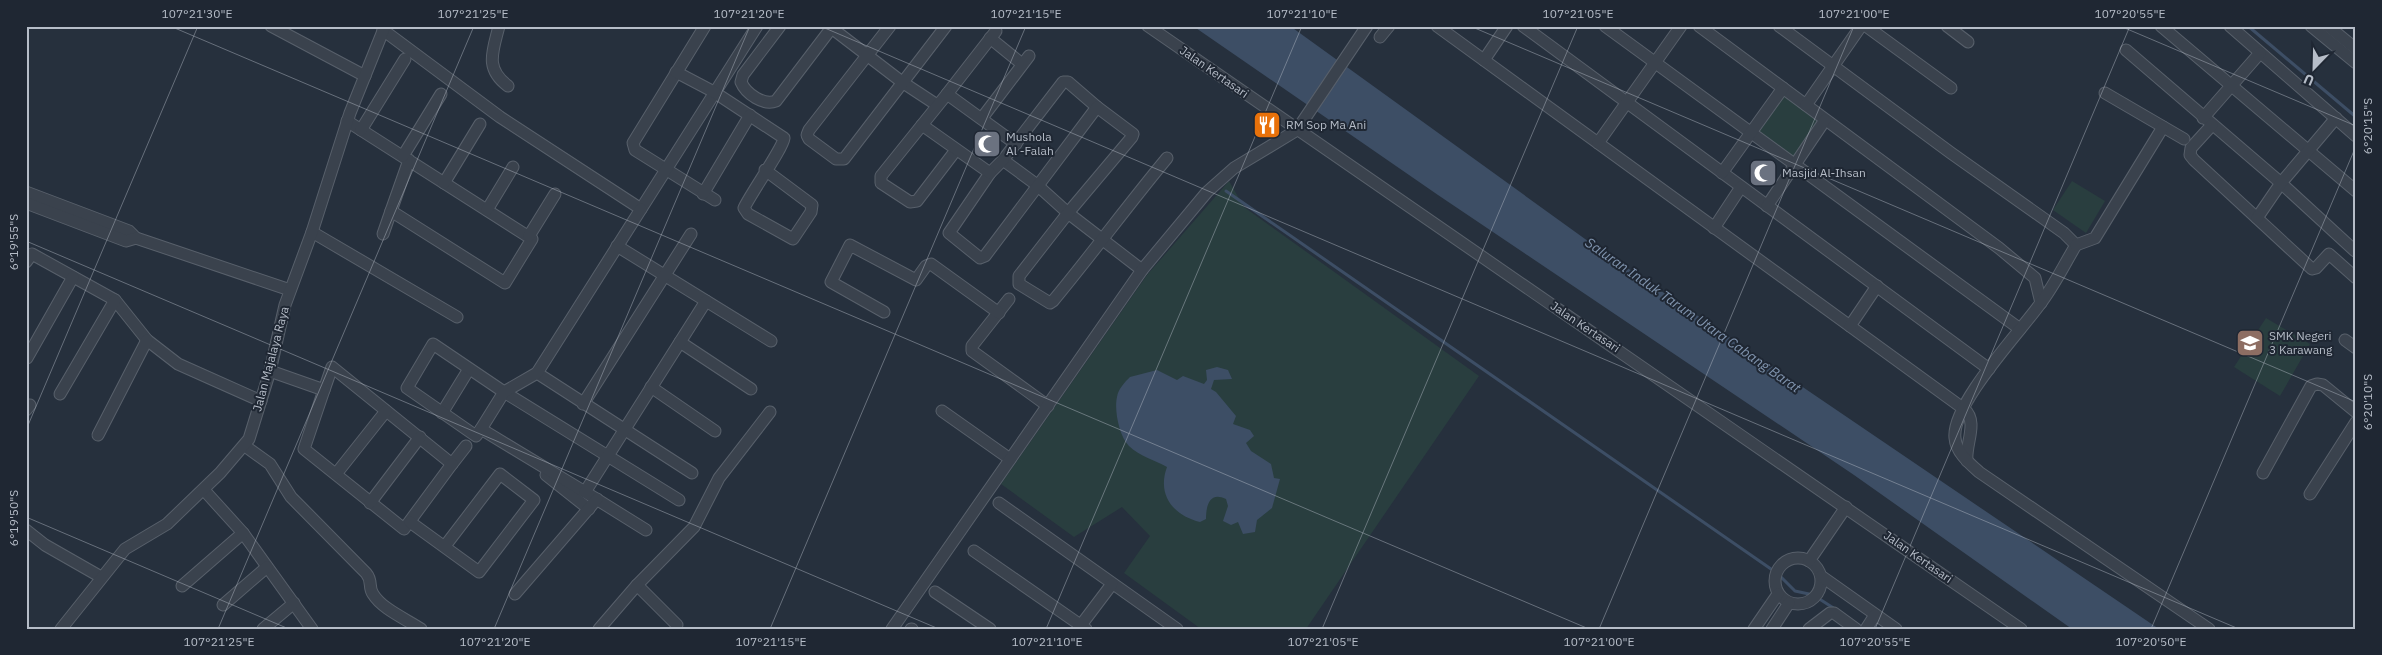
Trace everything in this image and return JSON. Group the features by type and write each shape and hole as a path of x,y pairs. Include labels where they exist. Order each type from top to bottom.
{"street":[{"path":"271,26 365,76"},
{"path":"499,26 491,61 496,74 508,86"},
{"path":"705,26 633,143 635,150 715,200"},
{"path":"679,500 504,392 433,344 407,388 476,436 504,392 537,373 757,26"},
{"path":"780,26 743,75 741,82 749,92 765,103 776,102 831,27 902,82 937,105"},
{"path":"890,26 809,130 807,135 809,139 836,159 844,159 946,26"},
{"name":"Jalan Kertasari","path":"1148,26 2021,629"},
{"path":"892,629 1142,270 1207,192 1234,168 1297,130 1367,26"},
{"path":"1380,37 1389,26"},
{"path":"1437,26 1964,408"},
{"path":"1484,60 1507,26"},
{"path":"1523,26 1989,369"},
{"path":"1605,26 2020,329"},
{"path":"1598,143 1681,26"},
{"path":"1699,26 1999,248 2035,278 2041,304"},
{"path":"1779,26 2064,233 2076,245"},
{"path":"1806,105 1861,26"},
{"path":"1866,26 1951,88"},
{"path":"1947,26 1968,42"},
{"path":"2161,26 2356,191"},
{"path":"2230,26 2356,136"},
{"path":"2311,26 2356,63"},
{"path":"2328,26 2356,49"},
{"path":"384,28 500,117 641,209"},
{"name":"Jalan Majalaya Raya","path":"61,629 125,548 167,524 204,490 245,446 253,429 270,371 290,290 312,232 348,121 384,28"},
{"path":"956,150 913,202 881,183 881,176 992,34 1026,60 982,118"},
{"path":"2126,50 2281,183 2356,251 2342,266"},
{"path":"2260,53 2232,86 2191,148 2190,155 2225,190 2312,269 2316,268 2329,254 2356,278"},
{"path":"361,130 405,59"},
{"path":"676,72 714,92 784,138 765,170 744,210 789,239 793,239 811,212 812,205 765,170"},
{"path":"1097,107 985,256 980,258 949,233 990,173 1016,144 1063,82 1068,82 1134,136 1068,213 1019,276 1020,284 1046,302 1053,301 1104,240 1136,194 1167,158"},
{"path":"1722,173 1783,88"},
{"path":"2105,93 2184,139"},
{"path":"383,234 406,158 441,94"},
{"path":"947,94 1016,144"},
{"path":"703,194 750,115"},
{"path":"2257,218 2281,183 2336,118"},
{"path":"1767,206 1825,120"},
{"path":"348,121 532,239 505,283 391,211"},
{"path":"444,182 480,124"},
{"path":"922,125 990,173"},
{"path":"2164,127 2095,238 2076,245 2041,304 1989,369 1958,418 1954,437 1957,447 1967,461 1979,472 2210,629"},
{"path":"1003,160 1142,270"},
{"path":"487,210 513,167"},
{"path":"1714,228 1741,187"},
{"path":"26,192 129,231 136,238 290,290"},
{"path":"529,236 555,194"},
{"path":"26,203 126,241 136,238"},
{"path":"312,232 457,317"},
{"path":"583,404 691,234"},
{"path":"884,312 831,282 850,245 916,280 926,266 931,264 999,313"},
{"path":"618,246 771,342"},
{"path":"26,262 32,254 114,300 147,340 178,364 261,401"},
{"path":"28,358 73,277"},
{"path":"1850,326 1877,286"},
{"path":"1009,299 972,346 972,351 1048,406"},
{"path":"60,394 114,300"},
{"path":"585,492 706,301"},
{"path":"98,435 147,340"},
{"path":"2345,340 2356,348"},
{"path":"680,342 750,389"},
{"path":"452,464 332,367 304,448 404,529 466,446"},
{"path":"442,413 469,369"},
{"path":"270,371 324,390"},
{"path":"537,373 692,473"},
{"path":"2263,473 2311,386 2322,385 2356,412"},
{"path":"650,387 715,431"},
{"path":"336,474 386,411"},
{"path":"942,411 1010,459"},
{"path":"599,629 694,526 719,478 770,412"},
{"path":"2310,494 2356,422"},
{"path":"480,429 646,530"},
{"path":"370,503 420,437"},
{"path":"245,446 270,464 292,497 366,573 371,579 372,593 380,602 421,629"},
{"path":"512,447 588,509"},
{"path":"410,522 478,572 534,500 500,474 445,546"},
{"path":"204,490 243,533 312,629"},
{"path":"515,594 597,499"},
{"path":"999,503 1177,629"},
{"path":"1809,561 1846,507"},
{"path":"26,530 45,545 101,578"},
{"path":"182,586 243,533"},
{"path":"974,551 1082,627 1112,584"},
{"path":"1820,576 1820,588 1814,598 1806,603 1797,605 1789,603 1778,594 1775,578 1781,565 1794,558 1809,561 1814,565 1820,576 1896,629"},
{"path":"223,605 267,567"},
{"path":"638,585 677,625"},
{"path":"935,592 990,629"},
{"path":"1754,629 1778,594"},
{"path":"263,629 294,603"},
{"path":"1772,629 1789,603"},
{"path":"1809,629 1830,613 1834,613 1856,629"},
{"path":"1866,629 1875,615"}],"green space":[{"path":"1783,88 1825,120 1795,165 1751,133"},
{"path":"1229,181 1244,207 1479,376 1306,629 1201,629 1124,573 1150,536 1122,507 1074,537 1001,484 1147,275"},
{"path":"2072,181 2105,201 2086,233 2053,210"},
{"path":"2266,318 2310,344 2280,396 2234,367"}],"water":[{"name":"Saluran Induk Tarum Utara Cabang Barat","path":"1193,26 1290,26 1592,244 2159,629 2072,629 1854,475 1438,195"},
{"path":"1217,367 1228,370 1232,379 1214,380 1211,389 1216,392 1236,416 1233,424 1250,430 1254,436 1246,443 1251,451 1271,464 1274,478 1280,479 1272,508 1257,520 1255,532 1243,534 1238,522 1231,525 1223,521 1228,506 1226,499 1221,497 1213,498 1210,501 1206,519 1200,522 1190,519 1175,509 1169,502 1164,486 1167,467 1142,455 1129,446 1122,436 1118,423 1116,402 1118,394 1130,377 1157,370 1177,380 1183,376 1204,384 1207,380 1206,370"}],"waterway":[{"path":"2248,26 2356,117"},
{"path":"1226,191 1771,569"},
{"path":"1781,577 1795,591 1809,594"},
{"path":"1821,600 1835,609"}],"place":[{"name":"RM Sop Ma Ani","path":"1267,125"},
{"name":"Mushola Al -Falah","path":"987,144"},
{"name":"Masjid Al-Ihsan","path":"1763,173"},
{"name":"SMK Negeri 3 Karawang","path":"2250,343"}]}
